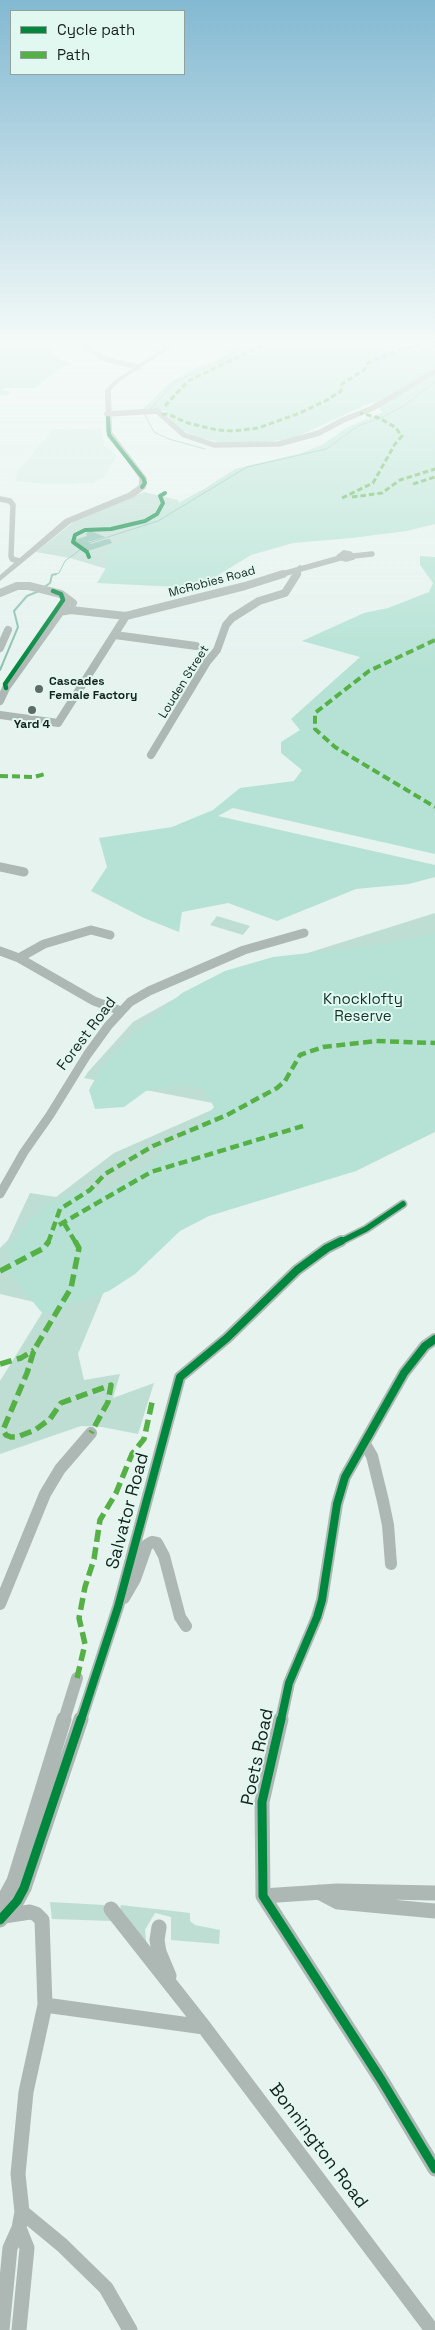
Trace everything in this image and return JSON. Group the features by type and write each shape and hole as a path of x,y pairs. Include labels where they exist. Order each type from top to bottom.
{"street":[{"path":"0,579 19,561 74,518 131,495 144,484 143,476 125,454"},
{"path":"0,499 10,501 13,505 11,556 12,559 19,561"},
{"name":"McRobies Road","path":"59,612 71,610 126,616 245,586 300,568 340,558 339,555 344,553 353,556 372,554"},
{"name":"Louden Street","path":"151,755 206,662 218,650 226,626 232,618 258,601 285,593 300,568"},
{"name":"McRobies Road","path":"0,593 17,586 46,589 61,594 78,608 89,612"},
{"path":"0,701 3,689 69,600"},
{"path":"0,714 58,723 126,616"},
{"path":"0,648 8,630"},
{"path":"115,635 196,646"},
{"path":"0,867 24,872"},
{"path":"19,958 44,944 91,930 110,935"},
{"name":"Forest Road","path":"0,1194 77,1069 121,1011 140,995 236,953 304,933"},
{"path":"0,951 19,958 86,996 121,1011"},
{"name":"Salvator Road","path":"2,1919 17,1902 24,1888 118,1606 180,1378 192,1365 228,1338 256,1308 297,1270 327,1248 366,1229 403,1204"},
{"name":"Poets Road","path":"435,1339 426,1346 404,1373 345,1477 337,1504 322,1600 317,1617 289,1683 276,1732 262,1802 261,1866 263,1896 382,2081 435,2169"},
{"path":"0,1604 45,1494 60,1469 91,1433"},
{"path":"365,1444 372,1456 383,1500 388,1525 391,1564"},
{"path":"118,1606 135,1580 147,1546 154,1542 159,1545 164,1556 180,1617 186,1626"},
{"path":"19,2330 27,2248 20,2220 18,2174 26,2092 45,2005 42,1920 36,1914 30,1912 2,1919 2,1903 14,1881 76,1678"},
{"path":"318,1892 338,1902 435,1910"},
{"path":"263,1896 318,1892 435,1893"},
{"name":"Bonnington Road","path":"111,1909 173,1986 432,2330"},
{"name":"Bonnington Road","path":"159,1927 156,1940 173,1986"},
{"path":"45,2005 204,2027"},
{"path":"2,2330 10,2248 20,2220"},
{"path":"20,2220 62,2244 106,2288 130,2330"}],"shaded area":[{"path":"32,454 114,454 117,456 103,478 93,483 42,484 15,481 18,471"},
{"path":"91,531 105,537 88,542 91,544 107,539 110,539 112,543 88,551 74,542 74,540 87,536 86,533"}],"green space":[{"path":"298,454 435,454 435,524 407,531 293,543 251,555 197,588 97,583 107,566 106,549 123,540 134,527 204,489 235,469"},
{"path":"144,492 178,500 179,504 117,572 70,558 36,552 76,520"},
{"path":"420,556 435,557 435,854 233,808 218,816 435,865 435,877 409,884 356,889 277,921 228,903 182,912 179,932 144,918 91,891 107,867 99,838 172,827 213,810 240,788 294,781 302,770 281,753 281,742 300,730 291,719 360,657 302,641 364,613 388,608 429,592 433,583 420,565"},
{"name":"Knocklofty Reserve","path":"435,913 435,1077 153,1174 78,1354 84,1380 120,1374 113,1398 154,1383 138,1434 102,1427 81,1426 0,1454 0,1381 47,1305 0,1294 0,1248 8,1240 30,1193 56,1197 114,1153 223,1105 84,1078 88,1072 133,1022 190,990"},
{"path":"217,916 250,926 243,935 210,925"},
{"name":"Knocklofty Reserve","path":"435,933 435,1132 356,1171 209,1216 180,1231 135,1274 109,1291 43,1314 10,1274 8,1246 27,1223 48,1204 76,1191 106,1191 131,1178 198,1126 214,1107 202,1087 174,1085 146,1091 124,1107 95,1109 89,1090 100,1070 131,1037 182,993 225,971 273,957 381,945"},
{"path":"50,1902 104,1905 112,1921 52,1919"},
{"path":"121,1905 190,1913 190,1921 195,1925 220,1930 219,1944 171,1940 171,1917 155,1913 145,1930 147,1950 119,1913"}],"waterway":[{"path":"52,575 59,573 65,561 89,543 158,521 247,467 305,454"},
{"path":"52,575 56,574"},
{"path":"43,588 50,583 52,575"},
{"path":"0,670 18,627 14,611 27,596 39,591"}],"marked path":[{"path":"342,498 373,483 390,454"},
{"path":"352,497 382,493 400,480 435,469"},
{"path":"413,484 435,477"},
{"path":"435,640 369,671 315,713 315,729 335,747 435,807"},
{"path":"0,776 34,777 45,774"},
{"path":"0,1271 44,1248 49,1241 60,1209 90,1190 105,1174 153,1146 227,1115 277,1088 285,1081 300,1055 323,1047 376,1041 435,1043"},
{"path":"59,1225 151,1172 303,1126"},
{"path":"64,1223 79,1248 71,1288 34,1350 27,1373 3,1430 6,1435 11,1437 17,1437 35,1430 50,1419 61,1403 111,1385 108,1402 91,1433"},
{"path":"0,1364 21,1358 34,1350"},
{"path":"77,1678 85,1644 79,1618 85,1587 94,1559 100,1520 116,1493 132,1454 144,1439 153,1398"}],"cycle path":[{"path":"124,454 143,478 145,483 142,487"},
{"path":"89,557 87,552 73,542 75,535 85,530 111,529 145,521 157,514 163,503 160,496 165,493"},
{"path":"6,688 5,684 63,600 61,594 53,591"},
{"path":"0,1920 17,1901 24,1888 85,1708 118,1607 180,1377 192,1365 227,1338 297,1270 327,1248 366,1229 403,1204"},
{"path":"435,1339 425,1346 404,1373 345,1477 337,1504 322,1600 317,1617 289,1683 262,1802 261,1821 263,1896 382,2081 435,2169"}],"place":[{"name":"Cascades Female Factory","path":"39,689"},
{"name":"Yard 4","path":"32,710"}]}
